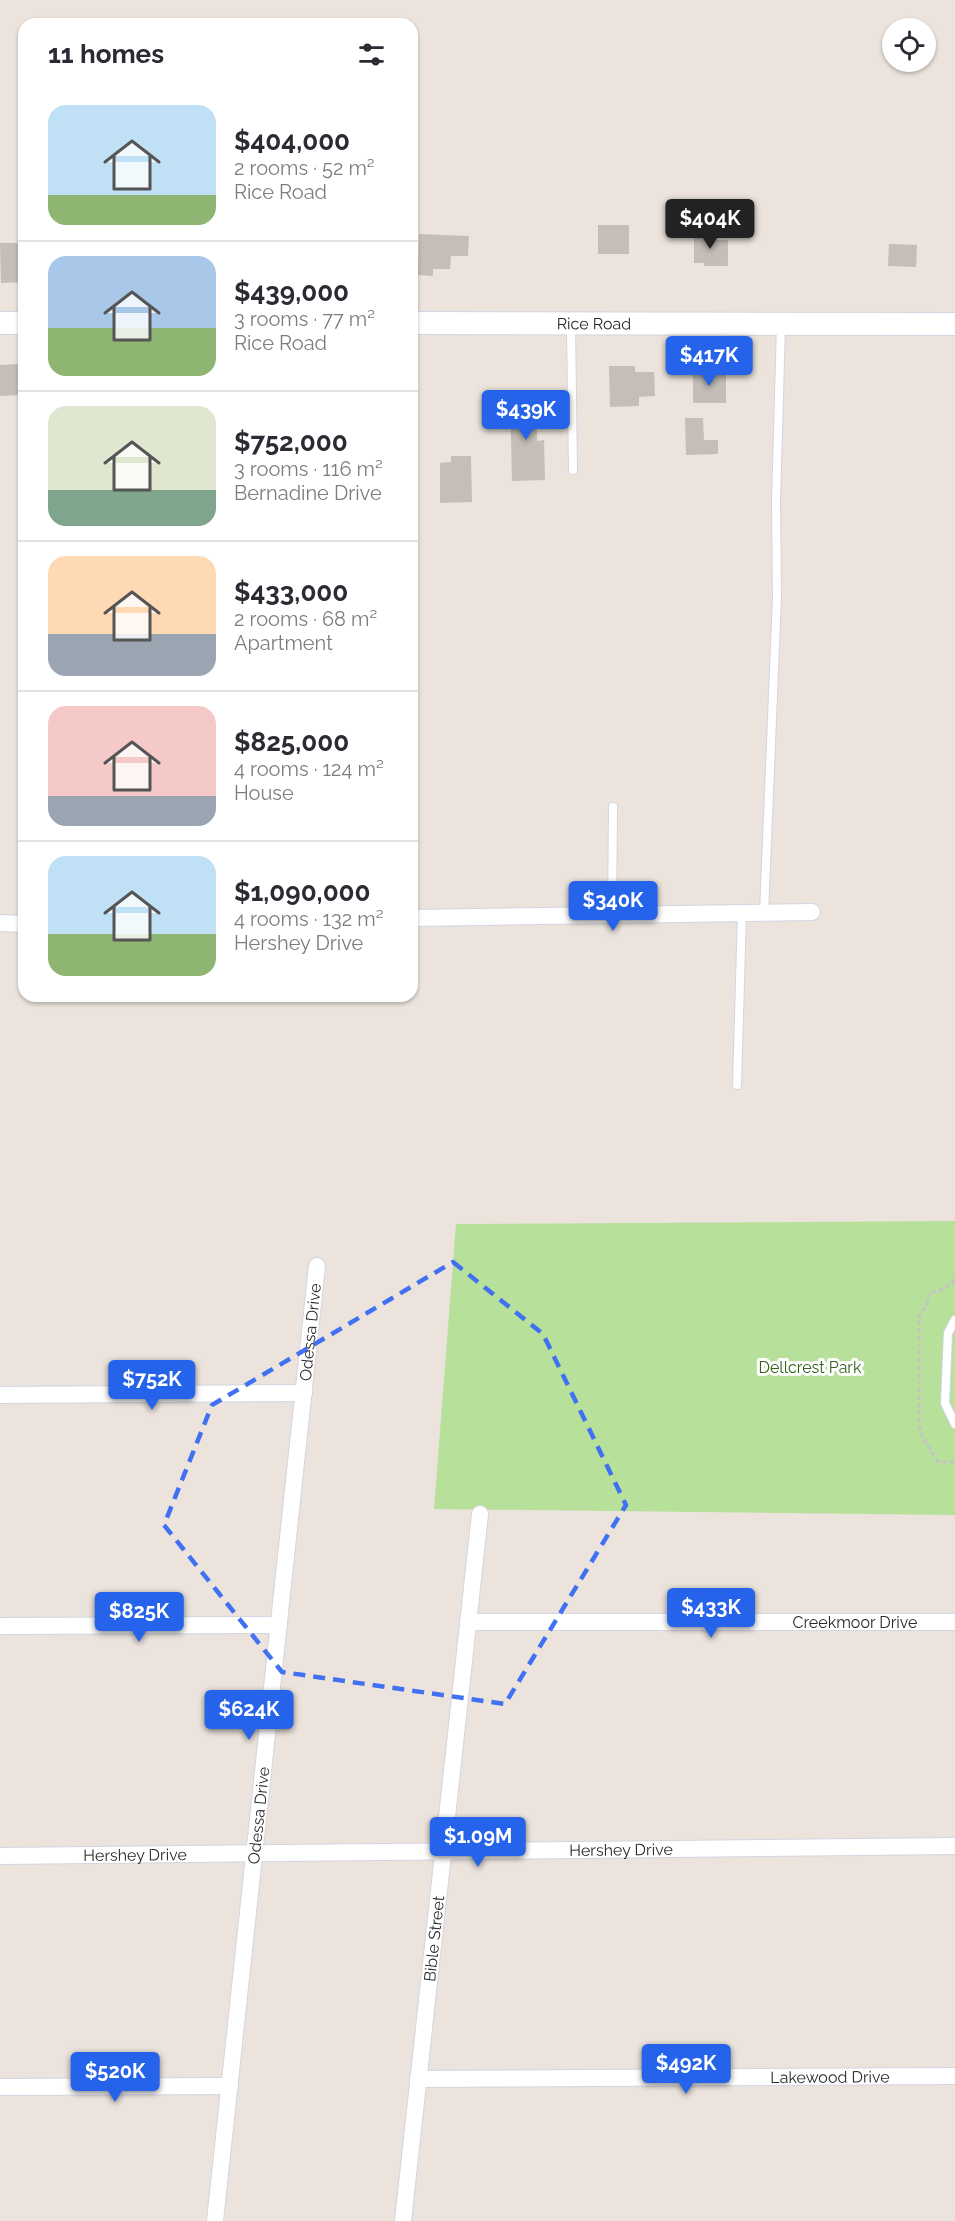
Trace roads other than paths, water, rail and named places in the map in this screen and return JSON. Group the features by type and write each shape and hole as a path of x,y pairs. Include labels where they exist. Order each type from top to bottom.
{"street":[{"path":"0,323 18,323"},
{"name":"Rice Road","path":"418,323 955,324"},
{"path":"418,918 812,912"},
{"path":"0,924 18,924"},
{"name":"Odessa Drive","path":"215,2221 317,1266"},
{"path":"0,1395 303,1393"},
{"name":"Bible Street","path":"403,2221 480,1514"},
{"name":"Creekmoor Drive","path":"468,1622 955,1622"},
{"path":"0,1626 279,1625"},
{"name":"Hershey Drive","path":"0,1856 955,1846"},
{"name":"Lakewood Drive","path":"418,2079 955,2076"},
{"path":"0,2087 230,2086"}],"lane":[{"path":"570,322 573,470"},
{"path":"764,913 776,651 776,501 781,322"},
{"path":"612,915 613,807"},
{"path":"737,1085 742,913"},
{"path":"955,1320 948,1333 945,1403 955,1424"}],"park label":[{"name":"Dellcrest Park","path":"810,1367"}]}
